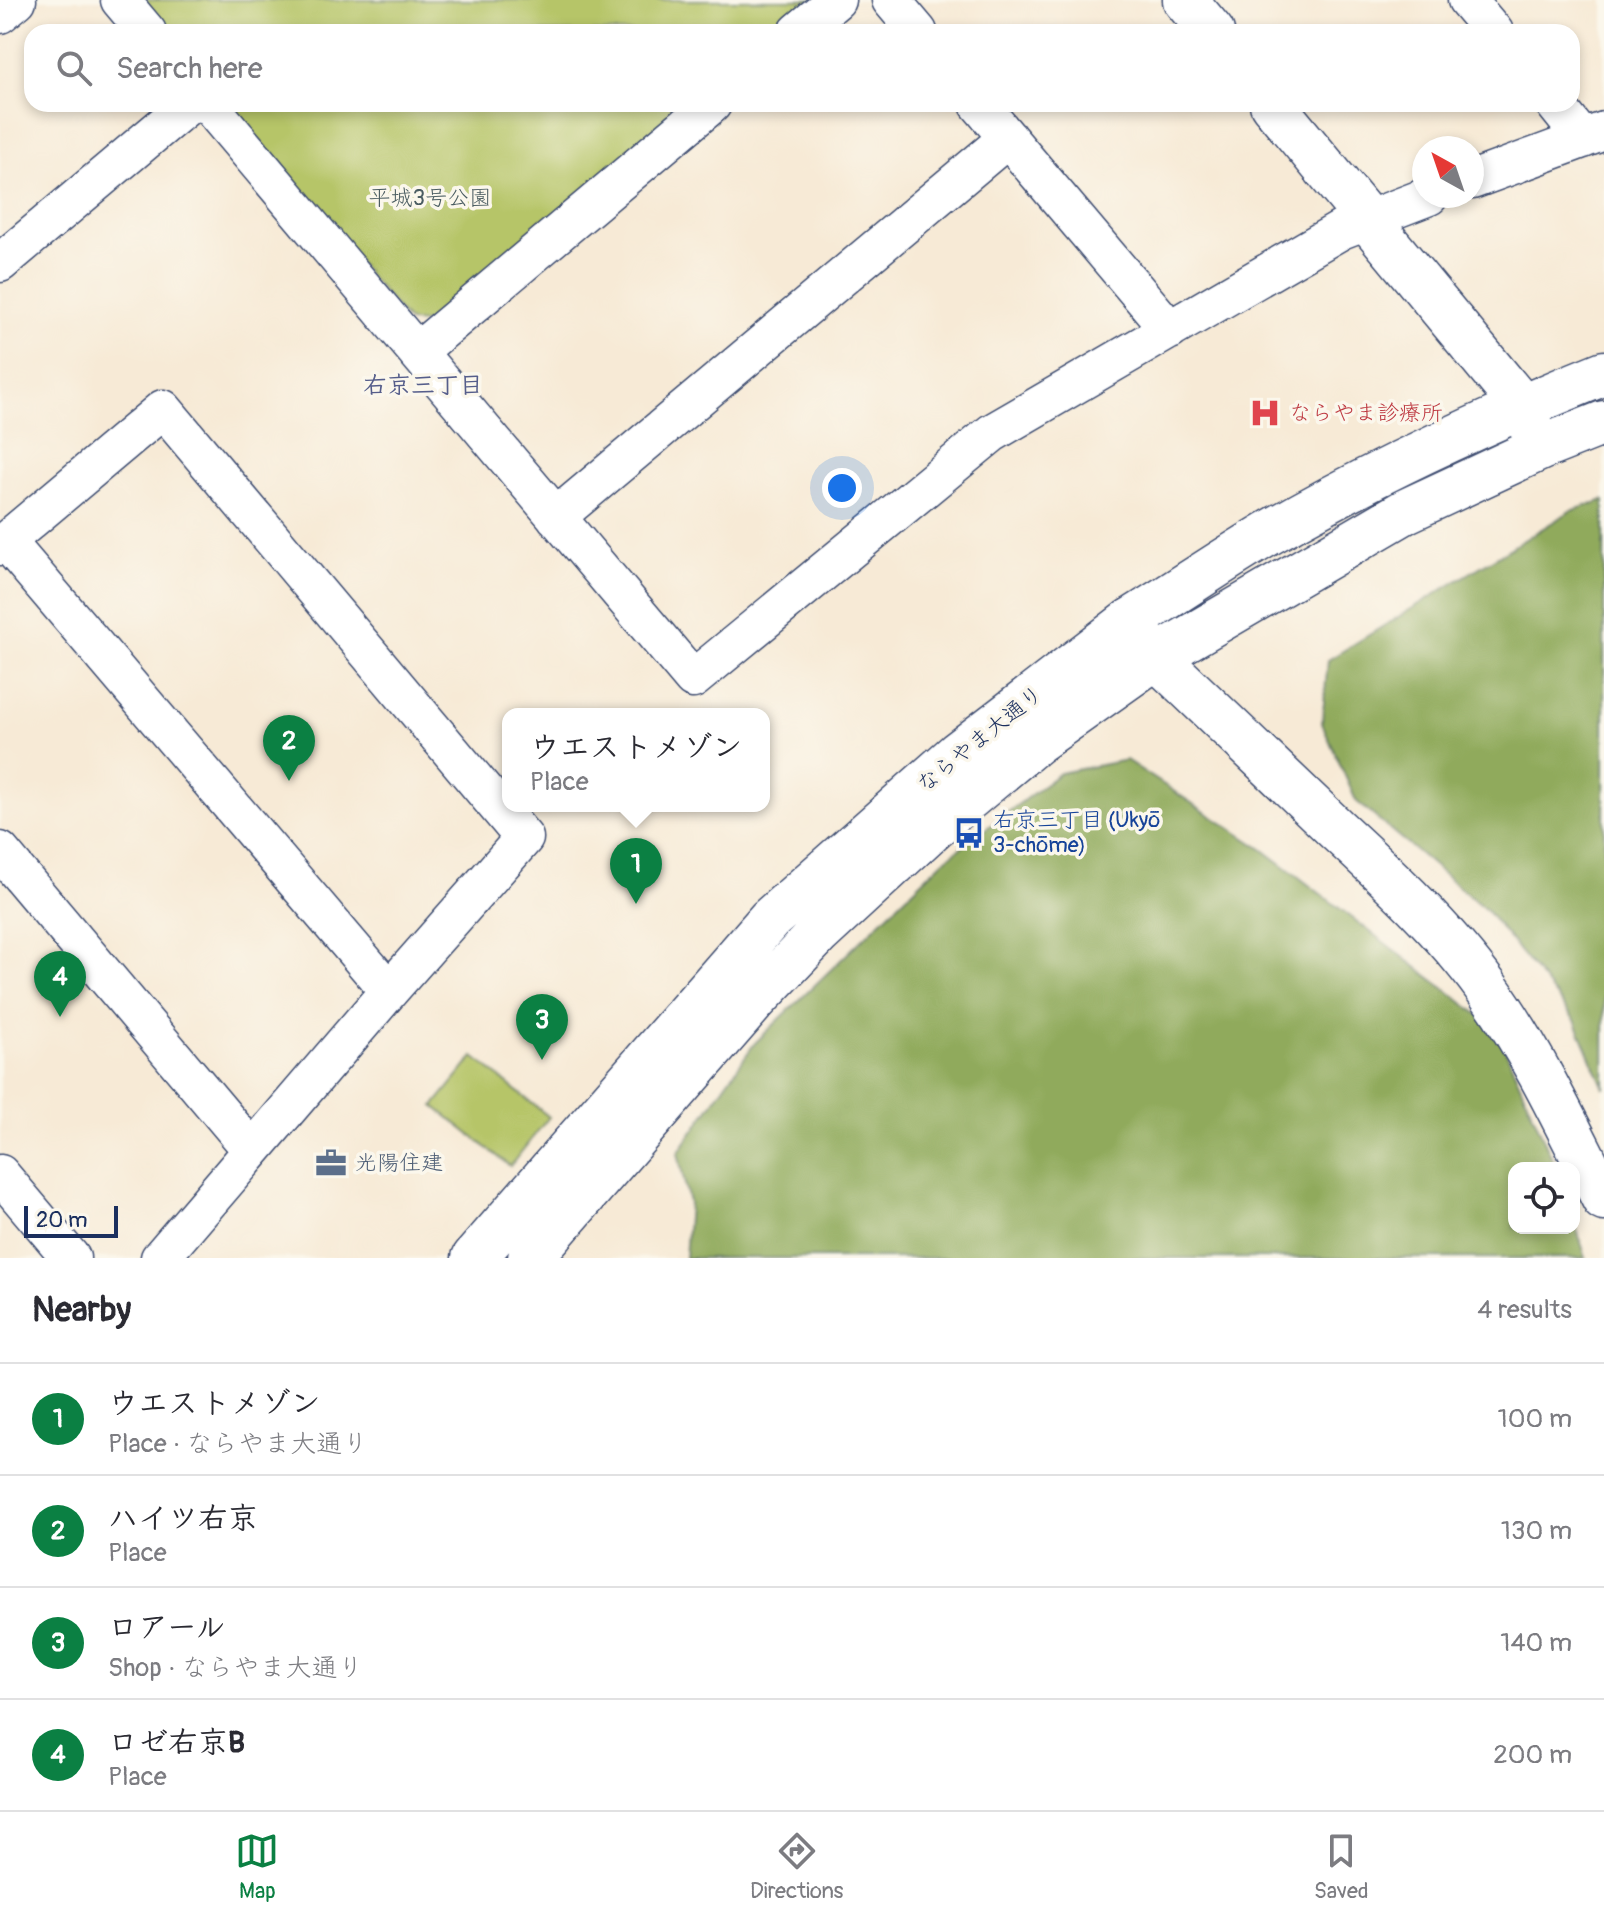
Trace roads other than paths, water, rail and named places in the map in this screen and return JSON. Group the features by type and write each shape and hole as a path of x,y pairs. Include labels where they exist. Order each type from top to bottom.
{"street":[{"path":"0,14 17,0"},
{"path":"120,0 140,24"},
{"path":"808,24 836,0"},
{"path":"891,0 911,24"},
{"path":"1185,0 1205,24"},
{"path":"1467,0 1487,24"},
{"path":"0,263 179,112"},
{"path":"215,112 693,679 992,433 1330,237 1412,203"},
{"path":"417,352 702,112"},
{"path":"986,112 1170,330"},
{"path":"1279,112 1522,406 1541,448"},
{"path":"1565,112 1594,135"},
{"path":"1484,176 1594,135"},
{"path":"556,517 1008,138"},
{"name":"ならやま大通り","path":"474,1258 770,919 957,754 1130,621 1269,533 1385,471 1522,406 1604,373"},
{"path":"389,991 3,544 163,409 502,812"},
{"name":"ならやま大通り","path":"530,1258 755,1000 818,934 934,827 1036,742 1156,657 1406,511 1541,448 1604,423"},
{"path":"1130,621 1156,657 1381,871 1452,944 1487,988 1511,1026 1563,1117 1604,1199"},
{"path":"160,1258 524,838 502,812"},
{"path":"0,851 252,1150"},
{"path":"0,1174 71,1258"}],"place":[{"name":"ならやま診療所","path":"1265,413"},
{"name":"ハイツ右京","path":"289,781"},
{"name":"右京三丁目 (Ukyō 3-chōme)","path":"969,833"},
{"name":"ウエストメゾン","path":"636,904"},
{"name":"ロゼ右京B","path":"60,1017"},
{"name":"ロアール","path":"542,1060"},
{"name":"光陽住建","path":"331,1163"}],"district":[{"name":"右京三丁目","path":"423,385"}],"park label":[{"name":"平城3号公園","path":"430,198"}]}
